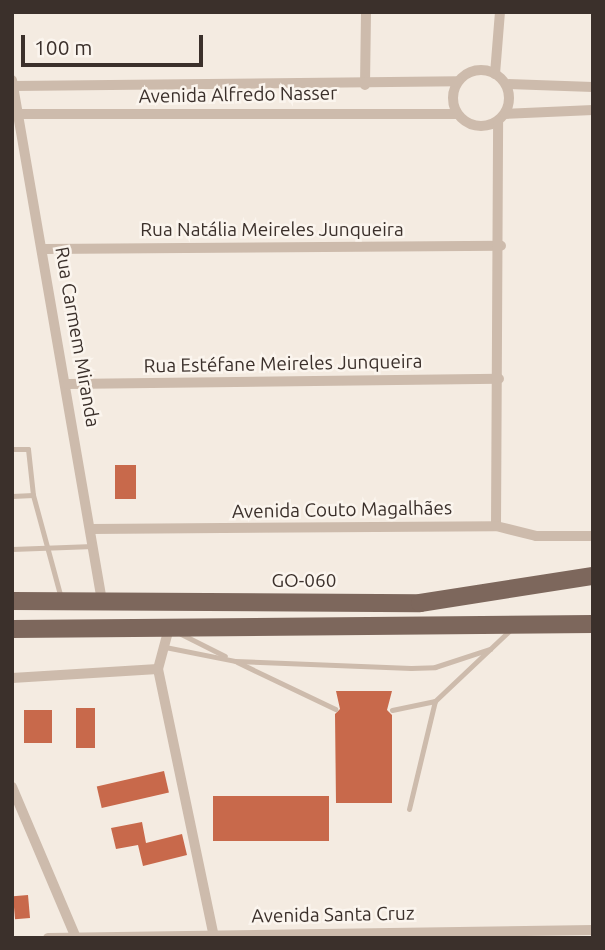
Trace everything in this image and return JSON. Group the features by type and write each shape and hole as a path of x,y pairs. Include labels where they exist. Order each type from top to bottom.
{"main road":[{"name":"GO-060","path":"12,601 420,603 593,576"},
{"path":"12,629 593,624"}],"street":[{"path":"365,85 366,12"},
{"path":"495,74 500,12"},
{"path":"474,71 495,74 506,84 593,87 592,110 501,118 478,127 457,114 453,93 458,81 474,71"},
{"name":"Avenida Alfredo Nasser","path":"13,83 365,85 458,81"},
{"name":"Rua Carmem Miranda","path":"13,83 68,384 102,601"},
{"path":"496,526 501,118 506,84"},
{"name":"Avenida Alfredo Nasser","path":"19,114 457,114"},
{"name":"Rua Natália Meireles Junqueira","path":"44,249 501,246"},
{"name":"Rua Estéfane Meireles Junqueira","path":"68,384 499,379"},
{"name":"Avenida Couto Magalhães","path":"91,529 496,526 536,536 593,536"},
{"path":"169,628 158,669 213,936"},
{"path":"12,678 158,669"},
{"path":"12,787 75,936"},
{"path":"12,819 26,819"},
{"name":"Avenida Santa Cruz","path":"48,938 593,930"}],"lane":[{"path":"12,449 28,449 33,495 62,601"},
{"path":"12,496 33,495"},
{"path":"12,549 94,546"},
{"path":"392,710 435,701 514,625"},
{"path":"169,628 335,709"},
{"path":"162,646 234,661 435,667 490,649"},
{"path":"409,809 435,701"}],"building":[{"path":"115,465 136,465 136,499 115,499"},
{"path":"336,691 392,691 387,710 392,715 392,803 336,803 335,714 340,709"},
{"path":"76,708 95,708 95,748 76,748"},
{"path":"24,710 52,710 52,743 24,743"},
{"path":"164,771 169,792 102,808 97,787"},
{"path":"213,796 329,796 329,841 213,841"},
{"path":"142,822 146,843 182,834 187,855 143,866 138,845 116,849 111,828"},
{"path":"28,895 30,918 15,919 13,896"}]}
